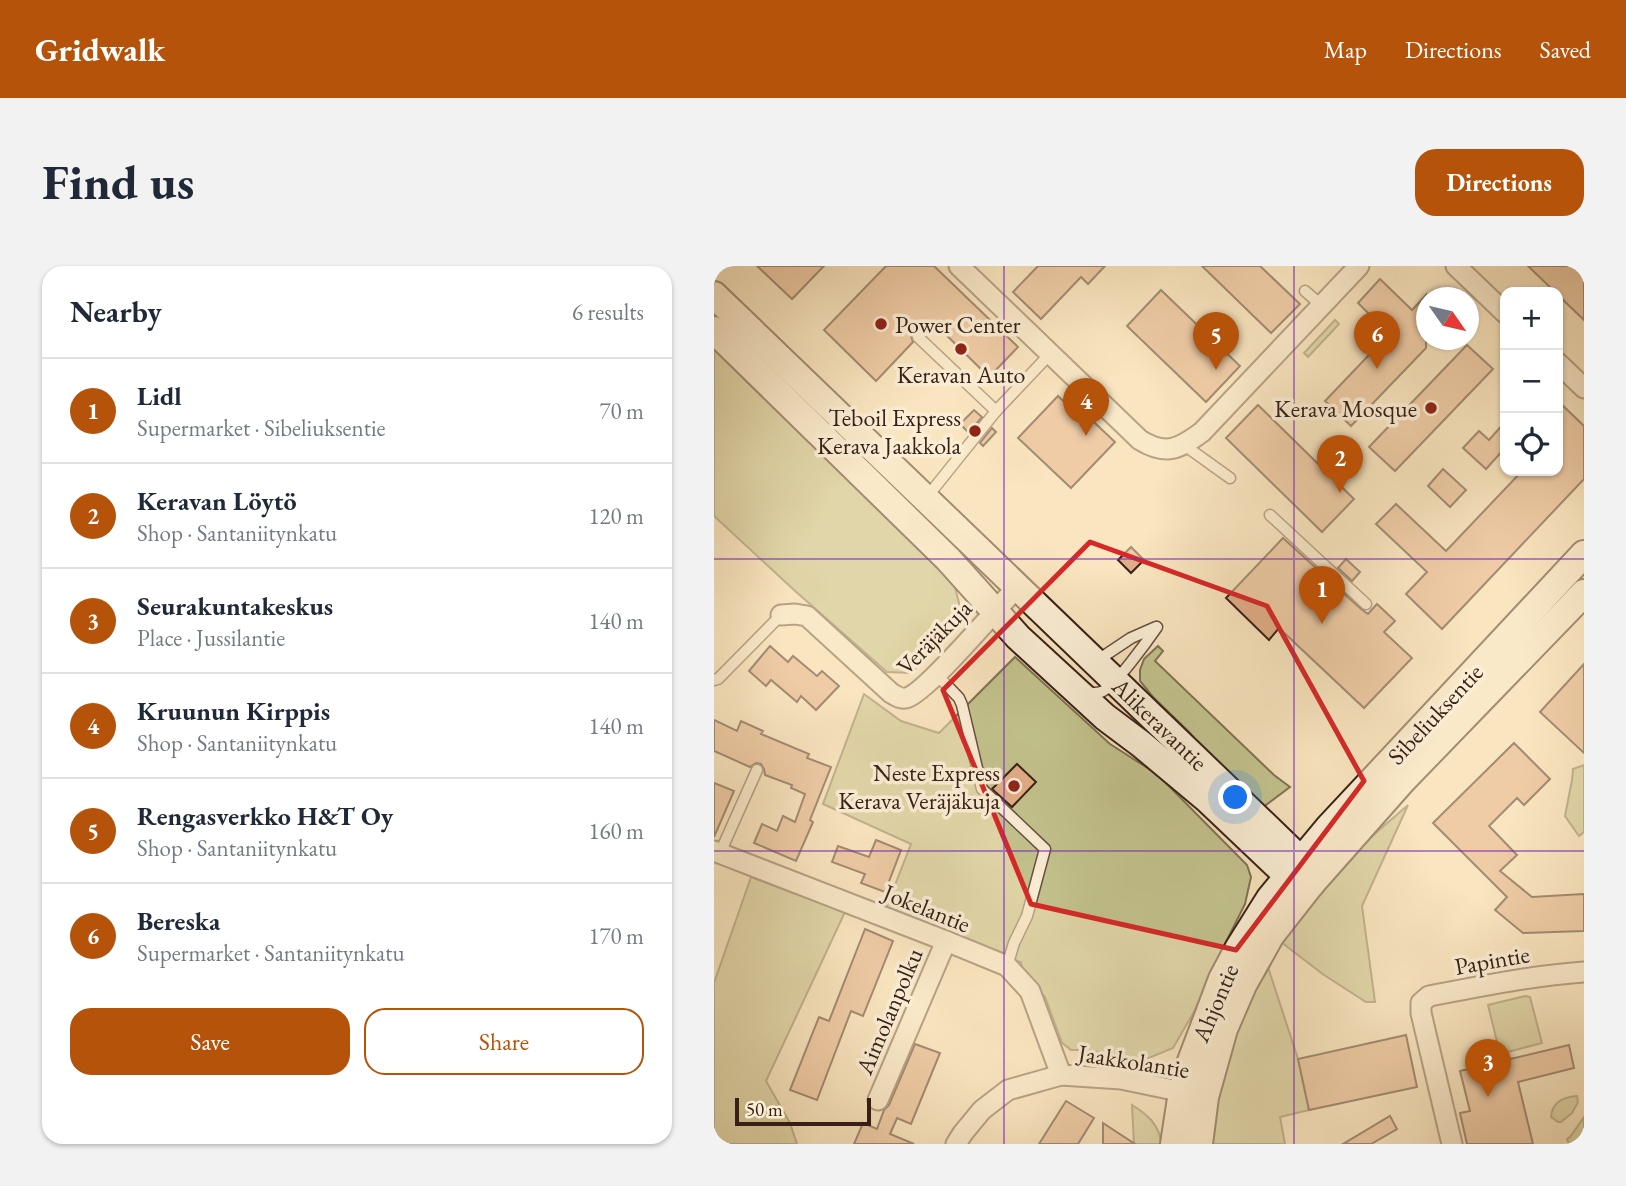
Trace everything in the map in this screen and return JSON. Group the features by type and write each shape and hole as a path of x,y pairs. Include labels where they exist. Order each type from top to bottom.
{"main road":[{"name":"Alikeravantie","path":"714,295 914,505 947,559 1018,638 1105,717 1208,800 1244,820"},
{"name":"Alikeravantie","path":"714,330 914,505 1017,587 1123,689 1244,820 1300,873"},
{"name":"Sibeliuksentie","path":"1300,873 1328,828 1584,554"},
{"name":"Sibeliuksentie","path":"1300,873 1404,780 1584,593"},
{"name":"Ahjontie","path":"1199,1144 1188,1069 1222,979 1247,954 1300,873"},
{"name":"Ahjontie","path":"1174,1144 1193,1094"}],"street":[{"path":"959,266 1140,440 1152,447 1167,450 1184,445 1202,432 1359,266"},
{"path":"1456,266 1500,308"},
{"path":"1563,368 1584,388"},
{"name":"Veräjäkuja","path":"781,615 807,616 891,693 907,698 936,674 1017,587"},
{"name":"Jokelantie","path":"717,852 1007,967 1030,991 1061,1075"},
{"name":"Aimolanpolku","path":"878,1100 946,941"},
{"name":"Papintie","path":"1452,1144 1421,1013 1421,1003 1429,996 1512,980 1584,972"},
{"name":"Jaakkolantie","path":"956,1144 982,1110 1008,1090 1061,1075 1121,1079 1193,1094"}],"lane":[{"path":"1305,291 1321,305"},
{"path":"918,337 996,411"},
{"path":"914,505 1050,354"},
{"path":"1184,445 1230,478"},
{"path":"1270,515 1366,604"},
{"path":"716,680 781,615"},
{"path":"1092,659 1104,656 1131,638 1157,627 1133,658 1123,689"},
{"path":"1123,689 1133,658"},
{"path":"936,674 959,698 962,705 982,789 1045,849 1027,916 1014,943 1007,967"},
{"path":"1077,690 1094,693 1123,689"},
{"path":"717,852 757,770"}],"highlighted area":[{"path":"1090,542 1267,606 1364,781 1236,950 1031,904 943,690"}],"green space":[{"path":"1335,320 1339,324 1308,357 1304,353"},
{"path":"714,347 954,583 963,619 911,673 887,672 714,516"},
{"path":"1158,646 1163,651 1155,661 1274,775 1290,787 1262,808 1222,774 1190,733 1140,681 1144,659"},
{"path":"1015,657 1110,744 1157,774 1247,865 1251,877 1245,904 1195,1010 1173,1048 1144,1060 1087,1050 1071,1050 1062,1043 1045,997 1024,976 1021,962 998,956 886,908 911,844 823,804 864,694 901,721 939,733"},
{"path":"1584,765 1584,832 1579,836 1565,816 1573,769"},
{"path":"1408,805 1362,906 1375,1002 1366,1002 1324,975 1281,942 1335,874 1370,838"},
{"path":"751,877 845,912 766,1081 790,1123 797,1144 714,1144 714,983"},
{"path":"1267,964 1298,1059 1309,1110 1280,1117 1285,1144 1206,1144 1232,1031"},
{"path":"1530,997 1542,1043 1500,1054 1488,1005"},
{"path":"1577,1096 1578,1102 1572,1113 1561,1122 1551,1117 1559,1101"},
{"path":"1132,1105 1152,1121 1161,1144 1134,1144"},
{"path":"1584,1117 1584,1144 1569,1144 1567,1139"}],"building":[{"path":"757,266 824,266 792,299"},
{"name":"Power Center","path":"886,266 934,266 1018,347 989,377 933,322 923,332 913,331 913,342 876,381 824,330"},
{"path":"1038,266 1105,266 1088,284 1081,277 1041,319 1013,292"},
{"path":"1202,266 1260,266 1300,304 1271,333"},
{"path":"1528,266 1584,266 1584,320 1563,300 1563,287 1550,287"},
{"path":"1380,279 1412,310 1416,306 1416,350 1424,350 1351,426 1325,401 1389,334 1358,303"},
{"path":"1161,290 1240,366 1206,402 1127,326"},
{"name":"Kerava Mosque","path":"1462,350 1472,350 1493,369 1395,471 1369,447"},
{"path":"1058,396 1075,412 1079,408 1115,442 1071,488 1018,438"},
{"path":"1258,405 1354,499 1322,532 1226,438"},
{"path":"1563,406 1584,426 1584,479 1442,629 1406,594 1427,572 1376,524 1396,504 1446,551 1517,476 1563,476"},
{"path":"974,410 982,417 969,433 960,424"},
{"path":"992,428 996,432 983,446 980,443"},
{"path":"1500,428 1500,454 1486,469 1463,448 1479,431 1489,440"},
{"path":"1443,469 1466,490 1450,507 1428,486"},
{"path":"1283,538 1361,609 1368,614 1377,604 1395,621 1384,632 1412,658 1364,708 1279,628 1269,640 1226,598"},
{"path":"1131,547 1144,560 1131,573 1118,560"},
{"path":"1346,559 1360,572 1352,581 1338,568"},
{"path":"770,646 788,662 793,656 817,676 822,671 839,686 816,710 801,696 797,702 771,680 766,686 749,671"},
{"path":"1584,664 1584,753 1540,712"},
{"path":"714,720 737,731 741,721 763,731 761,734 809,754 807,758 831,767 810,820 813,822 796,861 754,843 762,824 777,831 783,816 795,822 805,794 791,788 792,785 765,775 761,764 756,763 750,767 714,751"},
{"path":"1514,743 1550,779 1524,805 1517,798 1489,826 1517,855 1500,871 1532,897 1584,894 1584,931 1523,933 1495,910 1507,897 1433,823"},
{"path":"1017,764 1036,782 1012,807 992,789"},
{"path":"714,783 734,791 714,837"},
{"path":"876,840 901,850 885,892 861,883 865,874 832,862 838,846 869,857"},
{"path":"865,929 893,941 863,1016 851,1011 817,1100 790,1090 819,1017 829,1021"},
{"path":"1406,1035 1417,1087 1309,1110 1298,1059"},
{"path":"915,1044 940,1053 911,1124 897,1118 890,1134 914,1144 854,1144 863,1123 877,1129"},
{"path":"1569,1045 1574,1068 1518,1082 1533,1144 1467,1144 1460,1113 1470,1111 1460,1071"},
{"path":"1066,1101 1094,1118 1078,1144 1039,1144"},
{"path":"1390,1116 1397,1129 1371,1144 1343,1144"},
{"path":"1103,1123 1135,1144 1103,1144"}],"place":[{"name":"Power Center","path":"881,324"},
{"name":"Keravan Auto","path":"961,349"},
{"name":"Bereska","path":"1377,369"},
{"name":"Rengasverkko H&T Oy","path":"1216,370"},
{"name":"Kerava Mosque","path":"1431,408"},
{"name":"Teboil Express Kerava Jaakkola","path":"975,431"},
{"name":"Kruunun Kirppis","path":"1086,436"},
{"name":"Keravan Löytö","path":"1340,493"},
{"name":"Lidl","path":"1322,624"},
{"name":"Neste Express Kerava Veräjäkuja","path":"1014,786"},
{"name":"Seurakuntakeskus","path":"1488,1097"}]}
